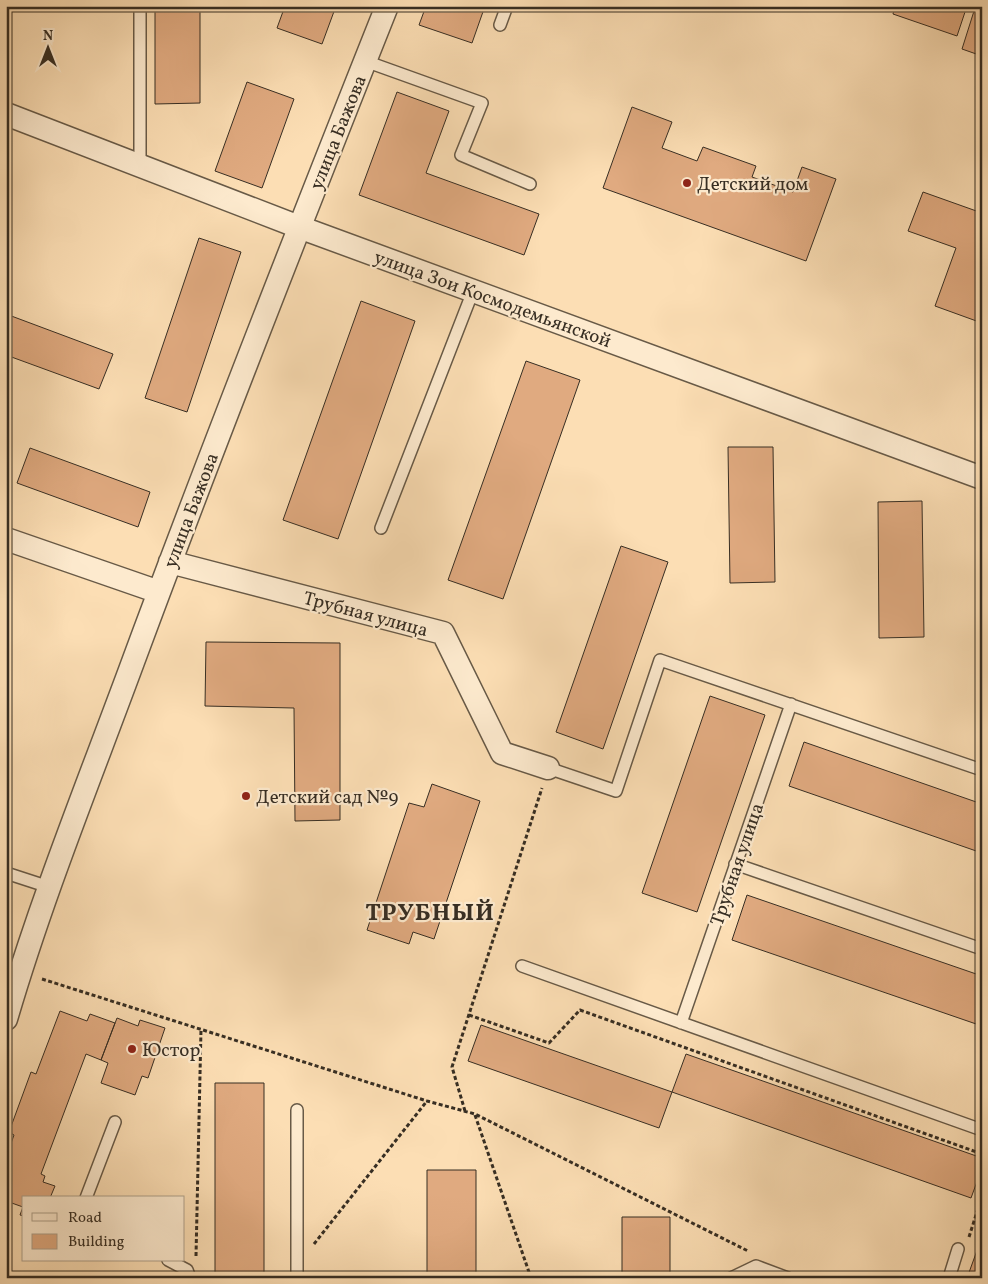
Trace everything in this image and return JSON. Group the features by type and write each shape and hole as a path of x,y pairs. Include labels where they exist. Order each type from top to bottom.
{"street":[{"name":"улица Бажова","path":"6,1019 49,888 170,562 299,227 387,6"},
{"name":"улица Зои Космодемьянской","path":"6,114 299,227 982,478"},
{"path":"6,540 159,592"},
{"name":"Трубная улица","path":"170,562 443,634 502,753 548,768"}],"lane":[{"path":"140,6 140,166"},
{"path":"500,25 507,6"},
{"path":"365,61 482,103 461,155 530,184"},
{"path":"381,528 473,291"},
{"path":"548,768 616,791 660,660 982,770"},
{"name":"Трубная улица","path":"681,1023 791,704"},
{"path":"735,864 982,949"},
{"path":"6,874 49,888"},
{"path":"522,966 982,1130"},
{"path":"297,1110 297,1278"},
{"path":"87,1196 115,1122"},
{"path":"949,1278 958,1249"},
{"path":"172,1262 187,1270 190,1278"},
{"path":"730,1278 756,1266 788,1278"}],"path":[{"path":"465,1111 452,1067 548,768"},
{"path":"20,972 427,1101 475,1114 755,1255"},
{"path":"468,1016 549,1043 580,1010 982,1154"},
{"path":"196,1258 201,1029"},
{"path":"314,1244 427,1101"},
{"path":"475,1114 531,1278"}],"building":[{"path":"155,6 200,6 200,103 155,104"},
{"path":"285,6 336,6 322,44 277,28"},
{"path":"426,6 485,6 472,43 419,25"},
{"path":"895,6 967,6 957,36 893,14"},
{"path":"974,11 982,13 982,56 962,49"},
{"path":"247,82 294,99 262,188 215,171"},
{"path":"397,92 449,111 426,173 539,214 524,255 359,195"},
{"name":"Детский дом","path":"632,107 672,122 662,148 697,161 703,147 756,166 752,177 793,192 802,167 836,179 806,261 603,188"},
{"path":"923,192 982,213 982,323 935,306 956,248 908,231"},
{"path":"199,238 241,252 187,412 145,398"},
{"path":"361,301 415,321 338,539 283,520"},
{"path":"6,314 113,354 99,389 6,355"},
{"path":"526,361 580,380 503,599 448,580"},
{"path":"728,447 773,447 775,582 730,583"},
{"path":"30,448 150,492 138,527 17,483"},
{"path":"922,501 924,637 879,638 878,502"},
{"path":"621,546 668,562 603,749 556,732"},
{"path":"206,642 340,643 340,820 295,821 294,708 205,706"},
{"path":"710,696 765,715 697,912 642,893"},
{"path":"804,742 982,804 982,853 789,786"},
{"path":"432,784 480,801 434,939 413,932 409,944 367,930 409,803 424,807"},
{"path":"747,895 982,976 982,1026 732,940"},
{"path":"60,1011 87,1021 90,1014 115,1023 101,1060 86,1054 41,1174 45,1176 43,1182 55,1186 51,1196 22,1196 22,1207 6,1201 6,1157 14,1135 9,1132 31,1072 36,1074"},
{"path":"117,1018 138,1026 140,1020 165,1028 148,1078 142,1076 135,1095 101,1083 108,1063 101,1060"},
{"path":"481,1025 672,1092 659,1128 468,1061"},
{"path":"686,1054 982,1158 982,1168 971,1198 672,1092"},
{"path":"215,1083 264,1083 264,1278 215,1278"},
{"path":"427,1170 476,1170 476,1278 427,1278"},
{"path":"622,1217 670,1217 670,1278 622,1278"},
{"path":"979,1245 982,1246 982,1278 967,1278"}],"place":[{"name":"Детский дом","path":"687,183"},
{"name":"Детский сад №9","path":"246,796"},
{"name":"Юстор","path":"132,1049"}],"district":[{"name":"ТРУБНЫЙ","path":"430,912"}]}
